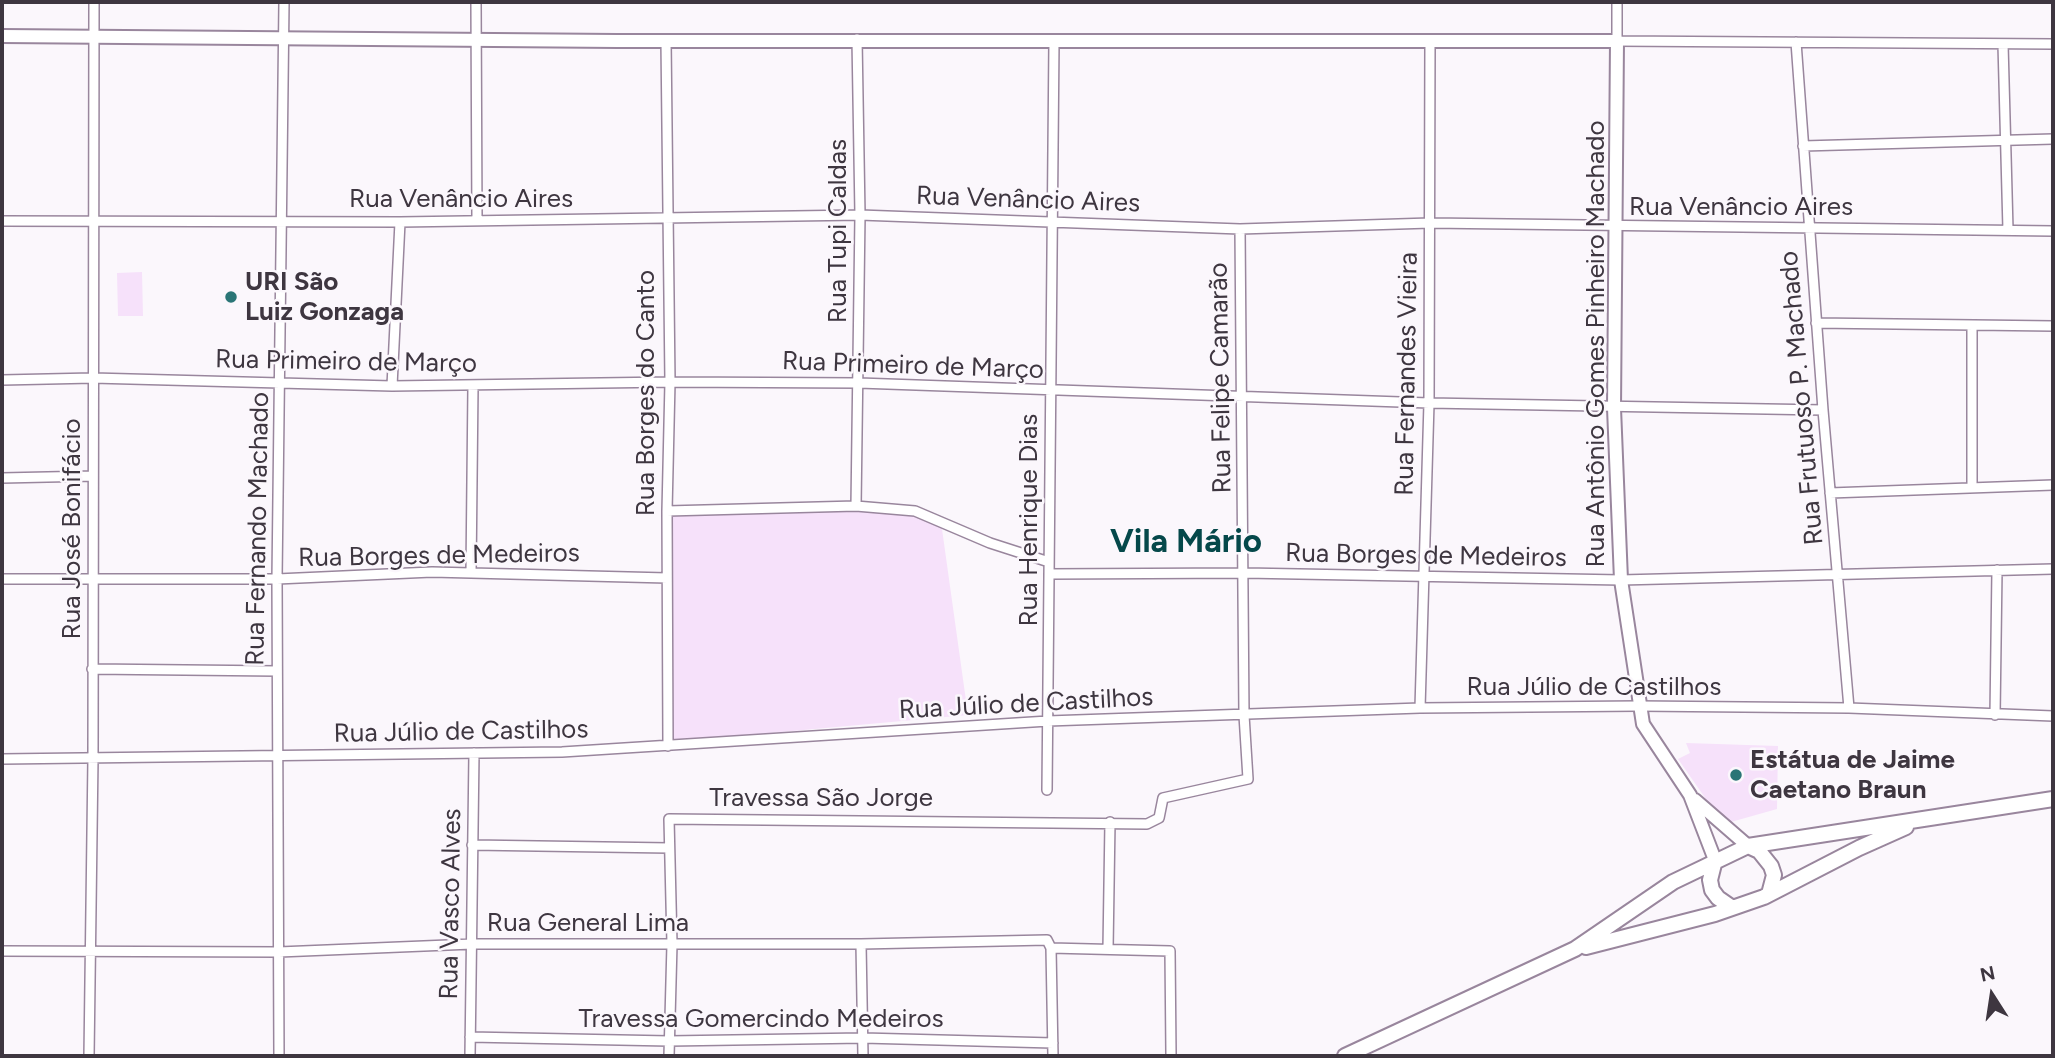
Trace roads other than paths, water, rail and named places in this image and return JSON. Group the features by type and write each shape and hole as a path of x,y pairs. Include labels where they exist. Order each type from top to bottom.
{"highway":[{"path":"1351,1054 1575,949 1673,882 1748,846 2053,799"},
{"path":"1575,949 1715,914 1769,894 1859,848 1923,820"},
{"path":"1748,846 1759,851 1772,866 1774,875 1769,894"},
{"path":"1715,860 1711,870 1712,890 1717,898 1731,907"}],"main road":[{"path":"2,36 283,36 666,41 1617,41"},
{"name":"Rua Antônio Gomes Pinheiro Machado","path":"1617,41 1614,408 1621,580 1638,706 1643,724 1690,795 1715,860"},
{"name":"Rua Antônio Gomes Pinheiro Machado","path":"1690,795 1748,846"}],"street":[{"name":"Rua José Bonifácio","path":"89,1056 93,758 94,2"},
{"name":"Rua Fernando Machado","path":"279,1056 277,579 284,2"},
{"path":"477,2 477,221"},
{"name":"Rua Antônio Gomes Pinheiro Machado","path":"1617,2 1617,41"},
{"name":"Rua Tupi Caldas","path":"856,506 860,215 857,39"},
{"name":"Rua Fernandes Vieira","path":"1420,708 1429,403 1430,40"},
{"name":"Rua Borges do Canto","path":"666,41 670,382 667,511 668,746"},
{"name":"Rua Henrique Dias","path":"1047,790 1054,41"},
{"path":"1617,41 2053,44"},
{"name":"Rua Frutuoso P. Machado","path":"1796,42 1816,323 1849,708"},
{"path":"2003,44 2008,230"},
{"path":"1803,146 2053,139"},
{"name":"Rua Venâncio Aires","path":"2,221 400,222 860,215 1240,229 1430,223 1616,228 2053,232"},
{"path":"392,386 400,222"},
{"name":"Rua Felipe Camarão","path":"1240,229 1245,573 1244,715 1248,779"},
{"path":"1816,323 2053,326"},
{"path":"1972,324 1972,486"},
{"name":"Rua Primeiro de Março","path":"2,380 93,379 392,386 670,382 859,383 1241,398 1614,408 1823,410"},
{"path":"471,573 473,386"},
{"path":"2,478 93,476"},
{"path":"1830,493 2053,485"},
{"path":"667,511 856,506 915,512 990,543 1049,562"},
{"name":"Rua Borges de Medeiros","path":"1050,574 1245,573 1621,580 2053,569"},
{"path":"1996,715 1997,570"},
{"name":"Rua Borges de Medeiros","path":"2,579 277,579 471,573 667,578"},
{"path":"92,669 277,671"},
{"name":"Rua Júlio de Castilhos","path":"2,759 562,752 1048,721 1420,708 1849,708 2053,716"},
{"name":"Rua Vasco Alves","path":"470,1056 474,752"},
{"name":"Travessa São Jorge","path":"669,848 669,819 974,820 1147,824 1159,818 1163,798 1248,779"},
{"path":"1108,949 1110,822"},
{"path":"472,845 669,848 672,944 669,1056"},
{"name":"Rua General Lima","path":"2,951 279,952 472,944 861,944 1047,940 1051,948 1170,951 1171,1054"},
{"path":"861,944 863,1056"},
{"path":"1051,948 1053,1056"},
{"name":"Travessa Gomercindo Medeiros","path":"470,1037 669,1041 863,1038 1053,1043"}],"place":[{"name":"URI São Luiz Gonzaga","path":"231,297"},
{"name":"Estátua de Jaime Caetano Braun","path":"1736,775"}],"district":[{"name":"Vila Mário","path":"1186,542"}]}
